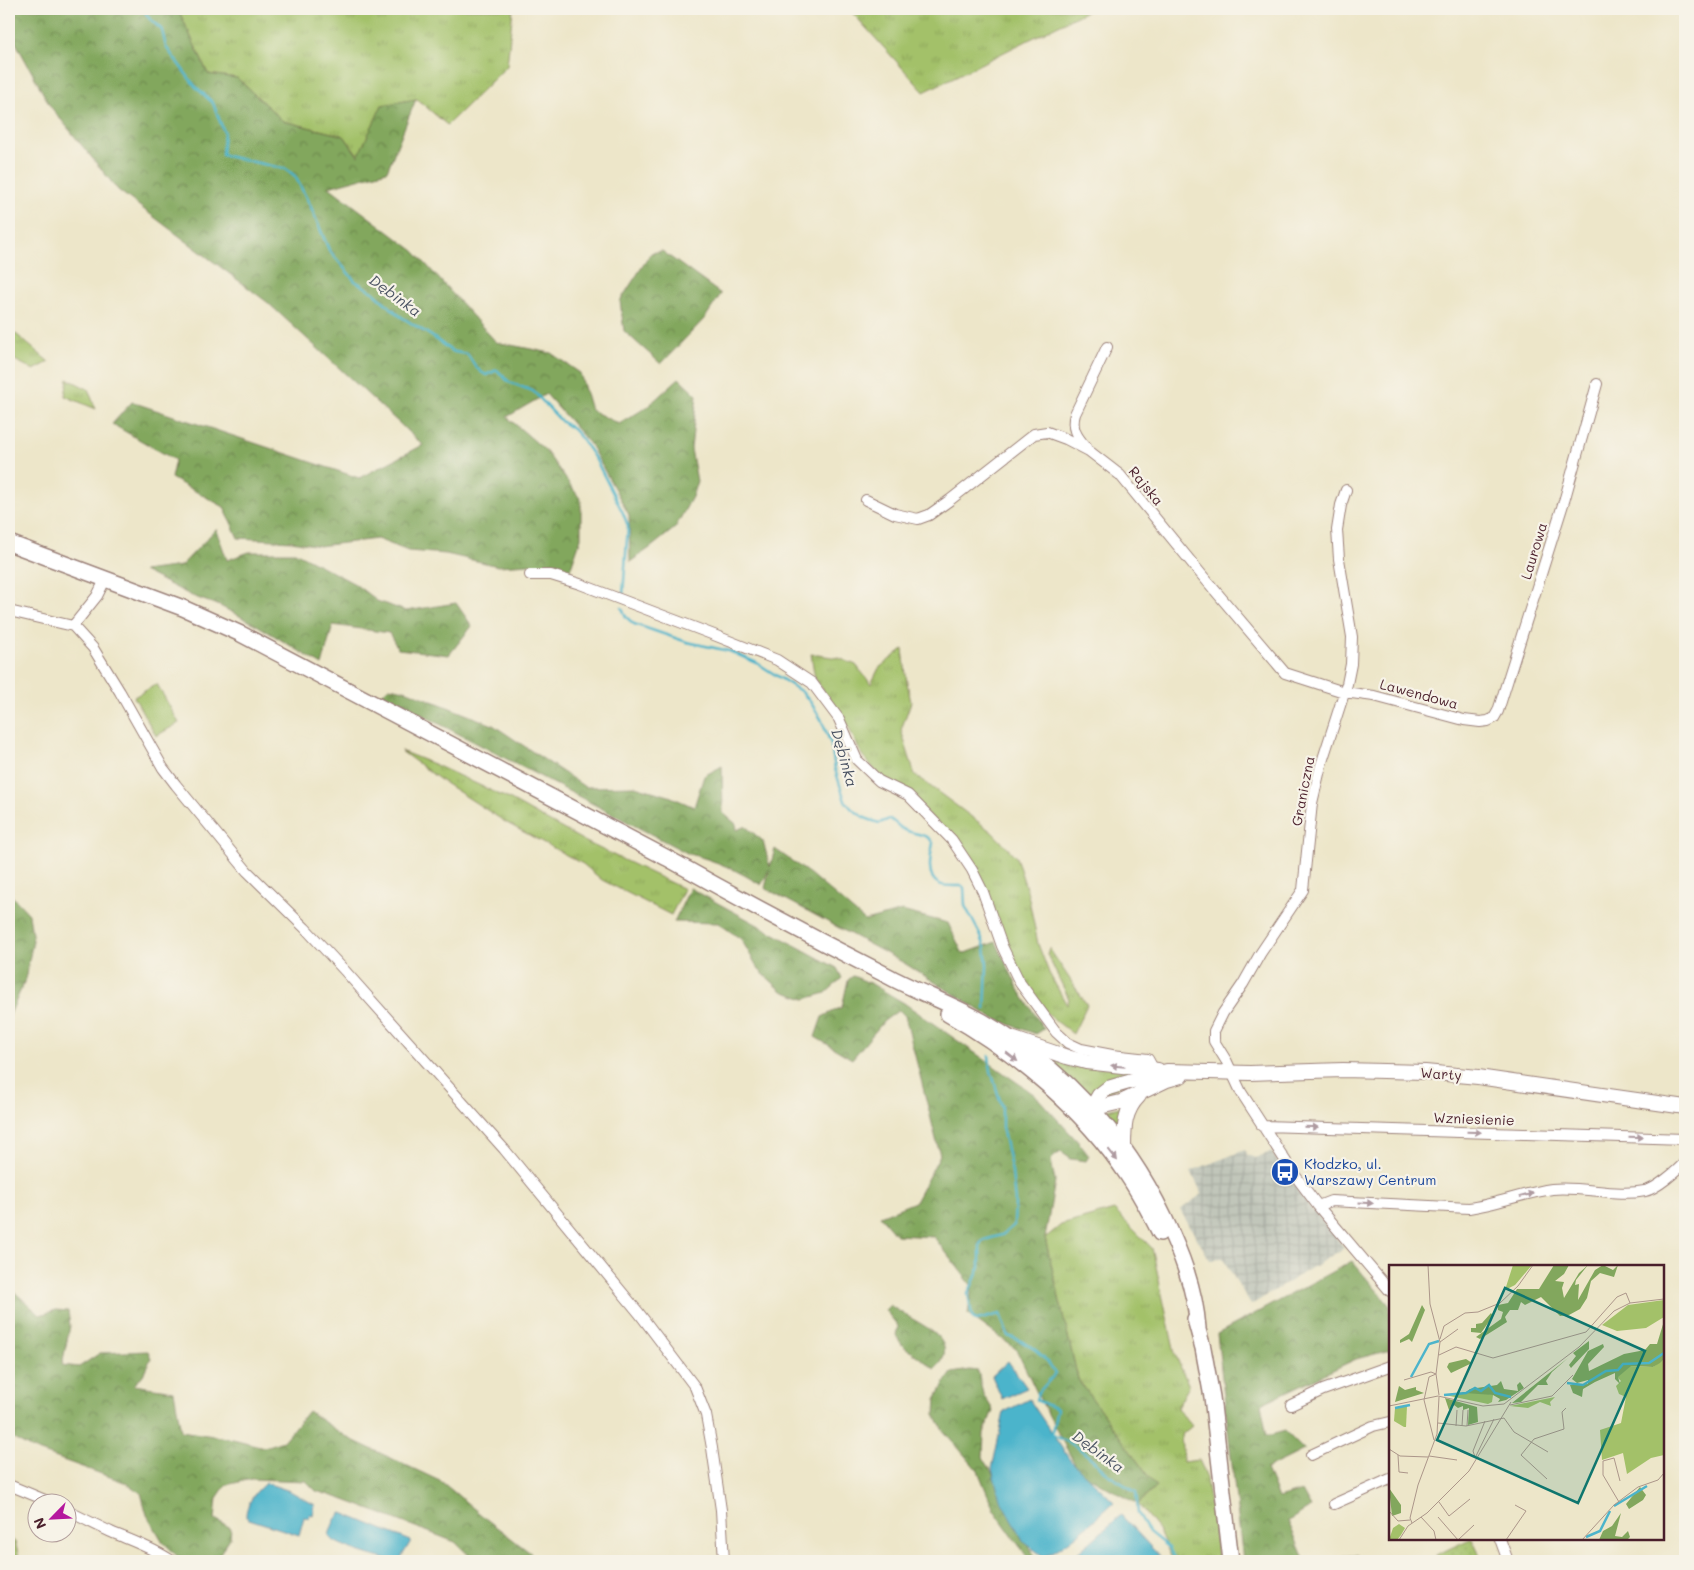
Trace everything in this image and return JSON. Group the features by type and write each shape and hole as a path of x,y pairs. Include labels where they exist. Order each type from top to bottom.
{"highway":[{"path":"9,543 183,608 253,640 892,978 924,1000 977,1025 1008,1037 1052,1071 1086,1114 1109,1151 1135,1187 1185,1279"},
{"path":"977,1025 1029,1070 1086,1114 1124,1148 1137,1167 1162,1213 1197,1312 1198,1328 1212,1397 1231,1561"}],"main road":[{"path":"1008,1037 1086,1062 1160,1070"},
{"name":"Warty","path":"1086,1114 1099,1095 1108,1088 1160,1070 1231,1073 1382,1070 1432,1073 1503,1080 1685,1107"},
{"name":"Warty","path":"1086,1114 1140,1094 1167,1080 1195,1072"},
{"path":"1124,1148 1125,1119 1133,1102 1140,1094"}],"street":[{"path":"1089,451 1074,431 1073,423 1075,414 1107,347"},
{"name":"Laurowa","path":"1488,722 1494,718 1498,711 1517,656 1597,384"},
{"name":"Rajska","path":"866,500 895,514 918,519 928,515 957,495 1034,434 1047,432 1066,439 1089,451 1120,475 1286,673 1344,692"},
{"name":"Graniczna","path":"1346,490 1337,530 1339,559 1352,637 1350,664 1344,692 1321,765 1312,803 1303,890 1223,1014 1214,1031 1214,1041 1262,1126 1294,1174 1318,1206 1389,1290"},
{"path":"530,575 551,575 580,584 714,635 777,660 812,683 839,719 857,760 878,781 908,795 952,840 972,870 983,892 1002,946 1020,983 1056,1032 1068,1043 1081,1049 1148,1059 1160,1070"},
{"path":"73,626 97,596 106,578"},
{"path":"9,611 73,626 93,648 163,768 176,785 247,872 305,928 345,971 504,1149 639,1313 695,1387 706,1415 712,1448 721,1510 724,1561"},
{"name":"Lawendowa","path":"1344,692 1374,696 1464,720 1488,722"},
{"name":"Wzniesienie","path":"1262,1126 1685,1139"},
{"path":"1318,1206 1331,1201 1469,1208 1484,1206 1542,1190 1560,1188 1646,1191 1670,1176 1685,1162"},
{"path":"1291,1405 1323,1390 1389,1366"},
{"path":"1311,1455 1373,1426 1389,1422"},
{"path":"1334,1504 1389,1479"},
{"path":"9,1485 28,1493"},
{"path":"78,1516 162,1554 172,1561"},
{"path":"1500,1540 1508,1561"}],"shaded area":[{"path":"1245,1150 1247,1155 1255,1158 1271,1152 1312,1210 1344,1248 1251,1305 1223,1259 1210,1260 1180,1210 1202,1194 1191,1171"}],"green space":[{"path":"9,9 178,9 208,74 237,78 283,121 344,136 358,156 382,105 416,99 387,171 329,187 414,251 496,342 551,353 580,373 591,410 619,424 647,407 679,378 697,395 691,449 697,481 692,497 675,528 630,562 629,515 590,444 546,394 507,417 545,450 581,500 581,538 570,570 530,564 498,566 446,554 408,551 377,539 319,546 292,541 238,538 224,507 171,478 175,460 112,424 132,402 359,478 423,445 267,302 118,190 50,106 9,30"},
{"path":"178,9 513,9 507,66 447,125 417,99 382,105 359,156 344,136 283,121 237,78 208,74"},
{"path":"849,9 1091,9 924,92"},
{"path":"662,251 721,294 705,318 661,364 624,331 620,301 651,253"},
{"path":"9,328 49,362 34,370 9,357"},
{"path":"68,379 88,389 96,409 65,396"},
{"path":"216,529 227,560 249,552 295,552 355,584 377,601 406,611 456,603 472,626 449,655 398,649 389,633 333,625 322,665 255,624 220,606 192,596 143,571 181,566"},
{"path":"903,649 911,702 901,730 915,775 992,832 1016,857 1028,894 1038,944 1049,973 1067,1005 1069,999 1047,954 1049,948 1087,1005 1073,1034 1046,1013 1025,982 954,836 880,776 862,755 843,716 815,679 811,654 839,658 856,665 871,684 879,668"},
{"path":"157,684 179,723 156,736 134,697"},
{"path":"389,687 405,690 493,725 585,787 635,786 669,796 694,807 704,776 722,766 723,813 736,824 737,830 745,826 763,841 770,867 775,849 810,874 865,921 902,911 948,923 963,954 996,942 1018,988 1044,1029 1036,1034 992,1018 904,963 765,888 769,871 761,885 726,866 689,854 382,694"},
{"path":"401,751 509,799 586,842 684,889 671,915 602,880 583,864 507,823 442,781"},
{"path":"690,888 837,968 842,978 826,993 805,999 782,991 759,970 741,939 718,923 674,922"},
{"path":"9,893 29,914 33,941 25,980 9,1017"},
{"path":"853,976 872,984 904,1003 1035,1095 1089,1156 1086,1161 1071,1159 1061,1152 1051,1160 1055,1181 1045,1238 1078,1379 1156,1487 1138,1504 1079,1472 1016,1349 968,1314 972,1286 934,1237 896,1235 880,1216 915,1202 940,1155 905,1016 899,1010 884,1021 852,1059 815,1037 822,1017 842,1007 848,980"},
{"path":"1027,1045 1152,1071 1091,1100"},
{"path":"1124,1106 1120,1132 1103,1111"},
{"path":"1114,1210 1152,1248 1175,1354 1189,1386 1177,1408 1192,1426 1181,1435 1183,1462 1199,1460 1205,1473 1219,1561 1173,1561 1159,1531 1138,1504 1156,1487 1078,1379 1045,1238 1061,1225"},
{"path":"1352,1261 1389,1305 1389,1350 1356,1359 1261,1404 1267,1436 1285,1431 1304,1450 1266,1469 1278,1498 1302,1491 1311,1507 1288,1521 1305,1561 1243,1561 1217,1334"},
{"path":"9,1287 40,1315 56,1310 68,1311 70,1326 62,1365 79,1367 100,1353 148,1351 151,1358 143,1375 134,1385 174,1391 181,1431 233,1439 264,1447 283,1441 308,1411 348,1438 442,1482 541,1561 475,1561 455,1542 316,1491 306,1481 252,1479 226,1485 217,1498 215,1519 231,1528 230,1538 215,1561 182,1561 163,1542 147,1515 141,1493 124,1482 32,1449 9,1438"},
{"path":"890,1305 932,1331 940,1339 944,1348 943,1358 935,1369 902,1345 896,1335 898,1326 885,1310"},
{"path":"970,1370 978,1371 983,1394 993,1410 984,1433 983,1457 1013,1518 1036,1558 1030,1561 994,1510 978,1471 942,1429 935,1414 936,1399 952,1373"},
{"path":"9,1538 15,1542 20,1561 9,1561"},
{"path":"1468,1540 1472,1540 1482,1560 1438,1561 1436,1555"},
{"path":"1357,1554 1359,1561 1314,1561"}],"water":[{"path":"1008,1361 1027,1388 1002,1399 992,1376"},
{"path":"1029,1399 1070,1460 1114,1502 1072,1539 1044,1557 1024,1542 1000,1499 992,1469 1004,1412"},
{"path":"266,1483 290,1491 315,1505 313,1515 310,1514 309,1518 304,1517 299,1535 246,1517 247,1507 252,1498"},
{"path":"342,1513 411,1541 399,1561 364,1553 331,1539 329,1535 332,1526 337,1517"},
{"path":"1121,1515 1164,1561 1078,1561 1074,1556"}],"waterway":[{"name":"Dębinka","path":"144,9 148,17 162,30 166,47 195,86 213,103 224,132 222,155 286,169 295,176 310,205 329,250 355,281 373,292 400,316 450,350 467,354 475,366 486,375 497,370 509,382 533,391 562,422 573,429 581,438 596,460 628,526 623,595"},
{"name":"Dębinka","path":"622,608 626,617 634,624 687,642 729,651 757,663 802,692 821,719 831,744 835,769 845,801 852,809 865,818 879,823 890,819 907,831 928,837 933,843 930,871 935,881 941,885 962,886 964,888 965,906 985,947 987,965 985,1009"},
{"name":"Dębinka","path":"989,1056 991,1071 1002,1107 1002,1127 1012,1172 1015,1202 1014,1225 1002,1235 984,1240 980,1244 980,1267 968,1294 972,1316 977,1320 1000,1314 1008,1336 1036,1350 1047,1361 1055,1374 1038,1393 1036,1400 1057,1409 1053,1435 1077,1447 1107,1474 1136,1492 1138,1513 1142,1521 1149,1532 1169,1548 1176,1561"}],"place":[{"name":"Kłodzko, ul. Warszawy Centrum","path":"1285,1172"}]}
